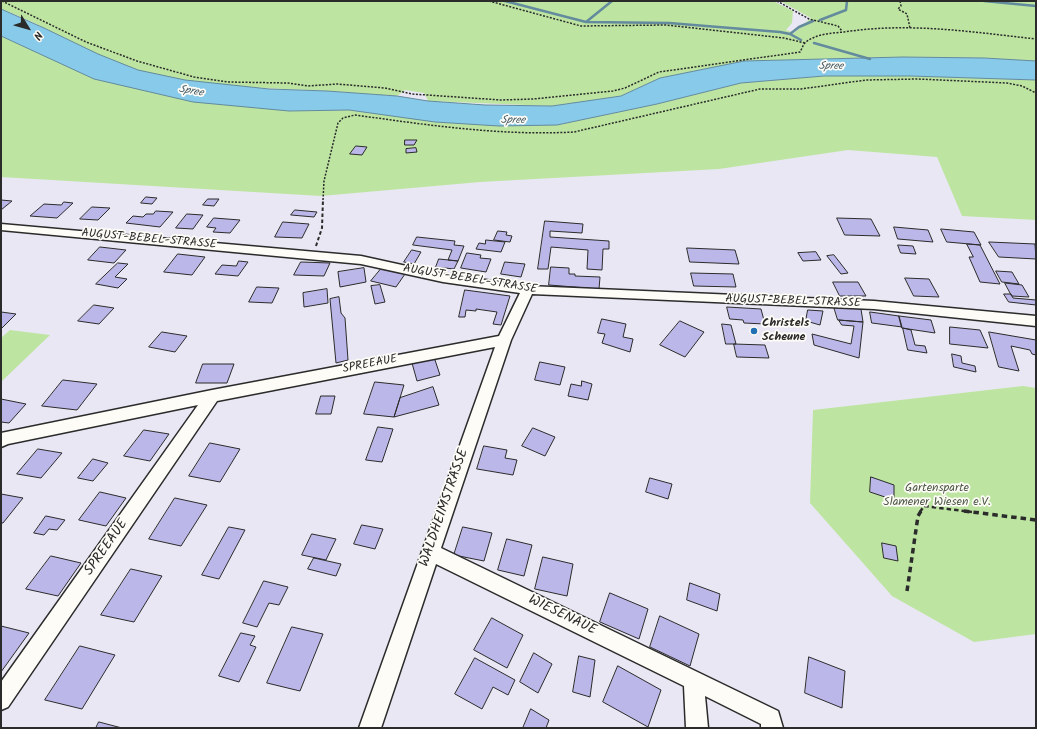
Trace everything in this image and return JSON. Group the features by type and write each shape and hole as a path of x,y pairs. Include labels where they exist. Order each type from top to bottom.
{"street":[{"name":"AUGUST-BEBEL-STRASSE","path":"1,227 361,260 443,278 528,290 874,305 1036,321"},
{"name":"WALDHEIMSTRASSE","path":"370,728 504,340 528,290"},
{"name":"SPREEAUE","path":"2,440 212,396 504,340"},
{"name":"SPREEAUE","path":"1,700 212,396"},
{"name":"WIESENAUE","path":"430,552 771,718 772,728"},
{"path":"694,680 697,728"}],"path":[{"path":"2,1 86,42 137,61 194,77 228,82 288,83 308,86 351,85 385,88 412,94 478,99 533,99 613,91 625,88 659,72 800,52 805,43 820,36 878,27 910,28 1036,39"},
{"path":"489,1 581,26 666,25 784,38 805,43"},
{"path":"777,1 809,19 838,26 843,32"},
{"path":"900,1 901,6 898,9 907,14 910,28"},
{"path":"311,255 322,228 324,181 338,123 344,118 355,115 496,132 546,134 574,132 760,89 809,89 866,80 918,79 1007,83 1022,86 1036,93"},
{"path":"908,591 918,516 924,506 1036,520"}],"green space":[{"path":"1,1 773,1 793,11 792,23 786,30 794,33 811,18 780,1 1036,1 1036,61 984,58 903,57 744,61 660,78 621,96 552,106 428,101 424,93 405,90 397,96 388,96 336,91 207,84 160,76 119,64 85,49 1,9"},
{"path":"1,36 42,54 289,111 349,110 400,116 557,125 657,104 741,83 824,76 910,76 1036,80 1036,220 962,216 937,157 848,150 719,169 480,182 321,196 1,177"},
{"path":"10,330 50,335 1,382 1,338"},
{"name":"Gartensparte Slamener Wiesen e.V.","path":"1023,386 1036,388 1036,634 974,642 892,596 810,503 813,410"}],"water":[{"name":"Spree","path":"1,9 98,54 138,70 185,80 269,89 397,96 428,101 485,105 552,106 621,96 660,78 744,61 903,57 984,58 1036,61 1036,80 910,76 824,76 741,83 657,104 557,125 499,126 435,122 349,110 289,111 193,102 94,79 1,36"}],"building":[{"path":"405,140 417,140 414,145 405,145"},
{"path":"356,146 367,147 362,155 350,154"},
{"path":"416,148 417,152 406,153 406,149"},
{"path":"146,197 157,198 152,204 141,203"},
{"path":"208,199 219,199 214,206 203,205"},
{"path":"1,200 12,201 1,210"},
{"path":"64,202 73,203 57,218 30,216 44,204 61,205"},
{"path":"92,207 110,208 98,220 80,219"},
{"path":"295,210 317,212 314,217 291,215"},
{"path":"156,211 173,212 160,227 126,223 133,216 143,217 146,214 153,214"},
{"path":"187,214 203,215 193,229 176,228"},
{"path":"214,218 240,220 230,233 213,232 216,228 207,227"},
{"path":"837,218 871,219 880,236 845,235"},
{"path":"545,221 583,224 582,233 550,231 550,237 609,241 609,249 603,249 602,270 587,269 588,250 551,247 548,269 538,269"},
{"path":"283,222 309,224 302,238 275,237"},
{"path":"894,227 928,230 933,242 898,239"},
{"path":"941,229 974,232 981,245 947,242"},
{"path":"498,231 507,232 506,235 512,236 510,242 494,240"},
{"path":"417,237 455,241 454,245 464,246 458,261 448,260 452,250 413,245"},
{"path":"486,240 505,242 501,252 476,249 479,243 485,244"},
{"path":"989,242 1035,244 1036,259 999,257"},
{"path":"967,244 980,245 1000,284 980,282 969,257 973,257"},
{"path":"898,245 913,246 916,254 901,253"},
{"path":"100,247 126,250 114,263 88,260"},
{"path":"687,248 735,250 739,264 690,262"},
{"path":"412,250 421,252 414,264 404,262"},
{"path":"816,252 821,260 803,261 798,253"},
{"path":"467,253 481,255 480,258 491,259 486,272 461,268"},
{"path":"178,254 205,257 192,275 164,272"},
{"path":"834,255 848,273 841,274 827,256"},
{"path":"439,259 458,261 454,269 436,267"},
{"path":"239,261 248,262 238,276 215,274 222,265 236,266"},
{"path":"301,262 330,263 324,276 294,275"},
{"path":"505,262 525,264 521,277 501,274"},
{"path":"118,263 128,264 115,277 127,279 118,288 96,284"},
{"path":"551,267 569,268 569,274 575,274 575,276 600,277 599,289 549,285"},
{"path":"364,268 366,282 340,287 338,272"},
{"path":"381,269 405,274 396,287 371,281"},
{"path":"996,271 1012,272 1019,284 1002,282"},
{"path":"691,273 733,274 736,287 694,286"},
{"path":"905,278 929,279 939,297 914,296"},
{"path":"833,282 858,282 866,296 840,296"},
{"path":"1005,283 1022,285 1029,297 1012,296"},
{"path":"380,285 385,302 375,304 371,286"},
{"path":"257,287 279,288 272,303 249,302"},
{"path":"327,289 328,303 304,307 303,293"},
{"path":"465,290 510,296 501,325 493,324 497,312 476,309 476,311 466,310 465,317 459,317"},
{"path":"1004,294 1011,294 1013,298 1036,300 1036,305 1009,302"},
{"path":"339,297 341,313 345,318 348,360 336,363 330,299"},
{"path":"94,305 114,308 99,324 78,321"},
{"path":"727,307 761,309 765,324 744,323 743,320 730,319"},
{"path":"834,307 861,309 863,322 838,320"},
{"path":"808,310 823,311 820,325 806,321"},
{"path":"1,312 16,314 1,329"},
{"path":"870,312 899,316 902,327 872,323"},
{"path":"899,316 931,320 935,333 902,328"},
{"path":"602,319 626,324 623,337 633,339 630,352 602,343 605,334 598,333"},
{"path":"839,320 863,322 859,358 814,345 812,334 851,344 854,326 842,325"},
{"path":"680,321 704,332 685,357 660,345"},
{"path":"722,324 731,325 736,344 726,344"},
{"path":"950,327 980,330 988,348 950,344"},
{"path":"903,328 911,330 915,345 925,346 927,353 908,350"},
{"path":"162,332 187,336 175,352 149,347"},
{"path":"989,332 1036,340 1036,355 1032,354 1030,350 1011,346 1019,371 999,367"},
{"path":"734,344 765,345 769,358 737,357"},
{"path":"952,354 961,356 962,363 975,366 976,372 954,367"},
{"path":"434,357 440,375 417,381 412,363"},
{"path":"540,362 565,367 560,385 535,380"},
{"path":"203,364 234,364 227,383 196,383"},
{"path":"63,380 97,384 77,410 42,406"},
{"path":"582,381 592,384 588,400 568,396 571,384 581,386"},
{"path":"375,382 404,385 394,417 364,414"},
{"path":"433,387 439,405 394,417 400,398"},
{"path":"321,396 335,396 331,414 316,414"},
{"path":"1,399 26,404 9,423 1,422"},
{"path":"378,427 393,429 382,462 366,460"},
{"path":"533,428 555,437 545,456 522,446"},
{"path":"144,430 169,434 150,461 124,456"},
{"path":"210,443 240,449 220,482 189,476"},
{"path":"484,446 507,450 505,458 517,460 513,475 477,469"},
{"path":"38,449 62,453 41,478 17,474"},
{"path":"93,459 108,463 93,481 78,478"},
{"path":"871,477 894,485 894,500 870,492"},
{"path":"650,478 672,484 668,499 646,492"},
{"path":"100,492 126,498 106,526 79,520"},
{"path":"1,494 23,498 3,523 1,523"},
{"path":"175,498 207,505 181,546 149,539"},
{"path":"46,516 65,520 57,530 49,529 44,535 34,533"},
{"path":"362,525 383,529 375,549 354,544"},
{"path":"229,527 245,530 219,579 202,575"},
{"path":"463,527 492,533 484,561 454,555"},
{"path":"312,534 336,539 326,560 302,555"},
{"path":"507,539 532,545 524,576 498,570"},
{"path":"882,543 896,546 898,561 884,558"},
{"path":"51,556 81,563 58,596 26,589"},
{"path":"543,557 573,564 567,596 535,589"},
{"path":"314,558 341,564 336,576 308,569"},
{"path":"131,569 162,576 134,622 101,615"},
{"path":"264,581 288,587 279,605 269,603 257,627 243,623"},
{"path":"690,583 720,594 717,611 687,600"},
{"path":"610,593 648,609 639,639 600,622"},
{"path":"660,616 699,634 690,666 650,647"},
{"path":"492,618 523,635 507,668 474,650"},
{"path":"1,626 29,633 1,672"},
{"path":"292,627 323,634 300,691 267,683"},
{"path":"241,633 255,636 250,645 256,647 239,682 219,676"},
{"path":"80,646 115,655 82,709 45,700"},
{"path":"534,653 552,664 538,693 520,682"},
{"path":"579,656 595,660 590,697 573,692"},
{"path":"809,657 845,671 842,708 805,693"},
{"path":"475,658 515,680 508,695 493,687 482,709 455,694"},
{"path":"618,666 661,690 648,727 603,702"},
{"path":"531,709 549,720 546,728 523,728"},
{"path":"99,722 122,728 96,728"}],"waterway":[{"path":"505,1 586,22"},
{"path":"586,22 612,1"},
{"path":"820,20 846,10 847,1"},
{"path":"984,1 1036,6"},
{"path":"790,34 799,27 813,21"},
{"path":"586,22 669,23 790,34"},
{"path":"790,34 801,40"},
{"path":"814,43 870,59"}],"place":[{"name":"Christels Scheune","path":"754,331"}]}
